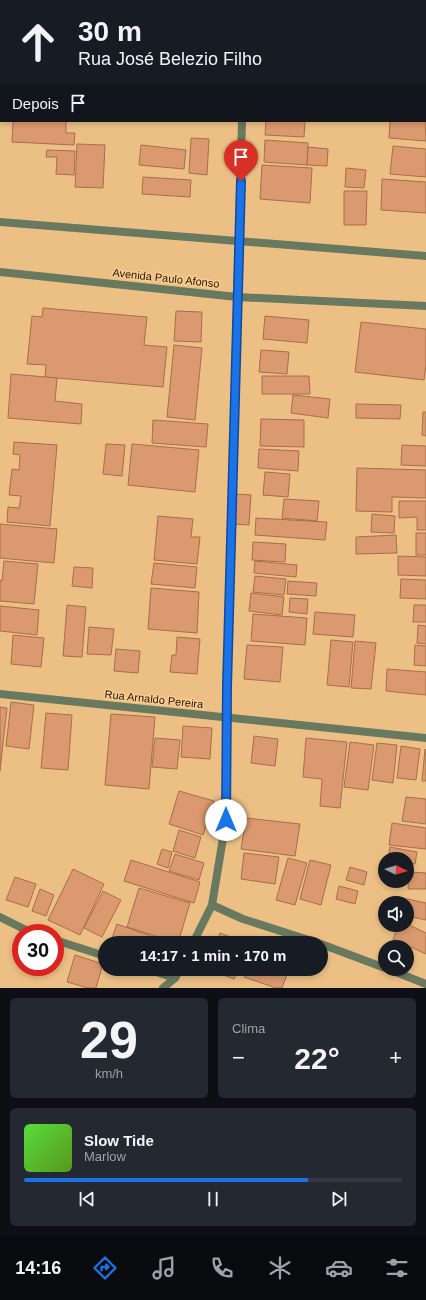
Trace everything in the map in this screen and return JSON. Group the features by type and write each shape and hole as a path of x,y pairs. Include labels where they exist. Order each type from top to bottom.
{"street":[{"path":"196,936 212,905 226,820 226,718 242,122"},
{"path":"0,222 426,256"},
{"name":"Avenida Paulo Afonso","path":"0,272 237,297 426,306"},
{"name":"Rua Arnaldo Pereira","path":"0,694 426,738"},
{"path":"212,905 244,919 296,936"},
{"path":"0,917 14,924"},
{"path":"64,943 98,954"},
{"path":"328,947 378,965"},
{"path":"169,976 175,978"},
{"path":"406,976 426,984"},
{"path":"163,988 175,978"}],"building":[{"path":"13,122 66,122 66,133 75,133 74,145 12,142"},
{"path":"266,122 305,122 304,137 265,135"},
{"path":"390,122 425,122 426,141 389,138"},
{"path":"191,138 209,139 207,175 189,173"},
{"path":"265,140 308,143 307,165 264,162"},
{"path":"77,144 105,145 103,188 75,187"},
{"path":"141,145 186,150 184,169 139,165"},
{"path":"393,146 426,149 426,177 390,174"},
{"path":"308,147 328,149 327,166 307,165"},
{"path":"47,150 75,151 74,175 56,174 57,157 46,157"},
{"path":"262,165 312,168 310,203 260,199"},
{"path":"346,168 366,170 364,188 345,187"},
{"path":"143,177 191,180 190,197 142,194"},
{"path":"382,179 426,182 426,213 381,210"},
{"path":"344,191 367,191 366,225 344,225"},
{"path":"43,308 147,317 144,345 167,347 163,387 45,377 46,365 27,364 32,316 42,317"},
{"path":"176,311 202,312 201,342 174,341"},
{"path":"265,316 309,320 307,343 263,339"},
{"path":"361,322 426,329 426,364 424,380 355,372"},
{"path":"174,345 202,348 195,420 167,417"},
{"path":"261,350 289,352 287,374 259,372"},
{"path":"11,374 57,378 55,401 82,404 81,424 8,418"},
{"path":"262,376 309,376 310,394 262,394"},
{"path":"293,395 330,399 328,418 291,413"},
{"path":"356,404 401,405 400,419 356,418"},
{"path":"423,412 426,412 426,436 422,435"},
{"path":"261,419 304,420 304,447 260,446"},
{"path":"153,420 208,424 206,447 152,443"},
{"path":"14,442 57,445 50,526 7,522 8,507 19,508 21,496 9,495 12,469 19,470 20,455 13,454"},
{"path":"106,444 125,445 122,476 103,474"},
{"path":"132,444 199,450 195,492 128,485"},
{"path":"402,445 426,446 426,466 401,465"},
{"path":"259,449 299,451 298,471 258,468"},
{"path":"357,468 426,470 426,498 392,497 392,512 356,511"},
{"path":"265,472 290,474 288,497 263,495"},
{"path":"235,494 251,495 249,525 233,524"},
{"path":"284,499 319,501 317,521 282,518"},
{"path":"399,501 426,501 426,530 417,530 417,517 399,518"},
{"path":"372,514 395,516 394,533 371,532"},
{"path":"158,516 193,519 191,537 200,537 197,564 154,560"},
{"path":"256,518 327,522 325,540 255,535"},
{"path":"0,524 57,529 54,563 0,558"},
{"path":"416,533 426,533 426,555 416,555"},
{"path":"396,535 397,553 356,554 356,537"},
{"path":"253,542 286,544 285,562 252,560"},
{"path":"398,556 426,557 426,576 398,575"},
{"path":"4,561 38,564 34,604 0,601 0,580 2,581"},
{"path":"255,561 297,565 296,577 254,573"},
{"path":"154,563 197,567 195,588 151,584"},
{"path":"74,567 93,568 92,588 72,586"},
{"path":"255,576 286,579 284,595 253,592"},
{"path":"401,579 426,580 426,599 400,598"},
{"path":"288,581 317,583 316,596 287,594"},
{"path":"151,588 199,592 197,633 148,629"},
{"path":"251,593 284,597 282,615 249,611"},
{"path":"290,598 308,599 307,614 289,612"},
{"path":"67,605 86,607 82,657 63,656"},
{"path":"414,605 426,605 426,622 413,622"},
{"path":"0,606 39,610 37,635 0,631"},
{"path":"315,612 355,615 353,637 313,634"},
{"path":"253,614 307,618 305,645 251,641"},
{"path":"418,625 426,626 426,644 417,643"},
{"path":"89,627 114,629 111,655 87,654"},
{"path":"13,635 44,638 41,667 11,664"},
{"path":"177,637 200,639 197,674 170,672 172,655 176,655"},
{"path":"331,640 353,642 349,687 327,685"},
{"path":"355,641 376,643 371,689 351,688"},
{"path":"247,645 283,647 280,682 244,679"},
{"path":"415,645 426,646 426,666 414,665"},
{"path":"116,649 140,651 138,673 114,671"},
{"path":"387,669 426,672 426,695 386,691"},
{"path":"11,702 34,705 29,749 6,746"},
{"path":"0,707 7,708 0,771"},
{"path":"46,713 72,715 68,770 41,768"},
{"path":"111,714 155,717 149,789 105,785"},
{"path":"183,726 212,728 210,759 181,757"},
{"path":"254,736 278,739 275,766 251,763"},
{"path":"155,738 180,740 177,769 152,767"},
{"path":"306,738 347,742 340,808 320,806 322,779 303,777"},
{"path":"350,742 374,745 368,790 344,787"},
{"path":"377,743 397,745 393,783 372,780"},
{"path":"401,746 420,749 416,780 397,778"},
{"path":"425,749 426,781 422,781"},
{"path":"179,791 214,801 203,835 169,824"},
{"path":"406,797 426,799 426,824 402,821"},
{"path":"246,818 300,824 295,856 241,849"},
{"path":"392,823 426,828 426,849 389,845"},
{"path":"179,830 201,837 195,858 173,851"},
{"path":"390,847 417,852 415,864 414,852 389,852"},
{"path":"162,849 172,852 168,868 157,864"},
{"path":"244,853 279,857 275,884 241,879"},
{"path":"175,854 204,863 199,880 169,871"},
{"path":"288,858 307,863 295,905 276,900"},
{"path":"131,860 200,882 194,903 124,881"},
{"path":"310,860 331,865 321,905 300,899"},
{"path":"350,867 367,872 364,885 346,880"},
{"path":"73,869 104,884 80,935 64,928 64,924 57,924 48,920"},
{"path":"414,872 426,873 426,889 408,889 414,888"},
{"path":"15,877 36,884 28,907 6,900"},
{"path":"339,886 358,891 355,904 336,899"},
{"path":"139,888 190,903 180,936 156,936 127,927"},
{"path":"40,889 54,895 46,916 32,911"},
{"path":"103,891 121,900 103,936 84,928"},
{"path":"414,900 426,903 426,920 414,917"},
{"path":"117,924 151,936 113,936"},
{"path":"414,927 426,933 426,954 414,949 414,940 393,939 396,932 414,932"},
{"path":"220,933 228,936 219,936"},
{"path":"75,955 98,962 98,976 100,976 96,988 88,988 67,982"},
{"path":"226,976 235,976 234,979"},
{"path":"286,976 282,988 276,988 244,977"}],"route":[{"path":"226,820 226,718 241,181"}]}
